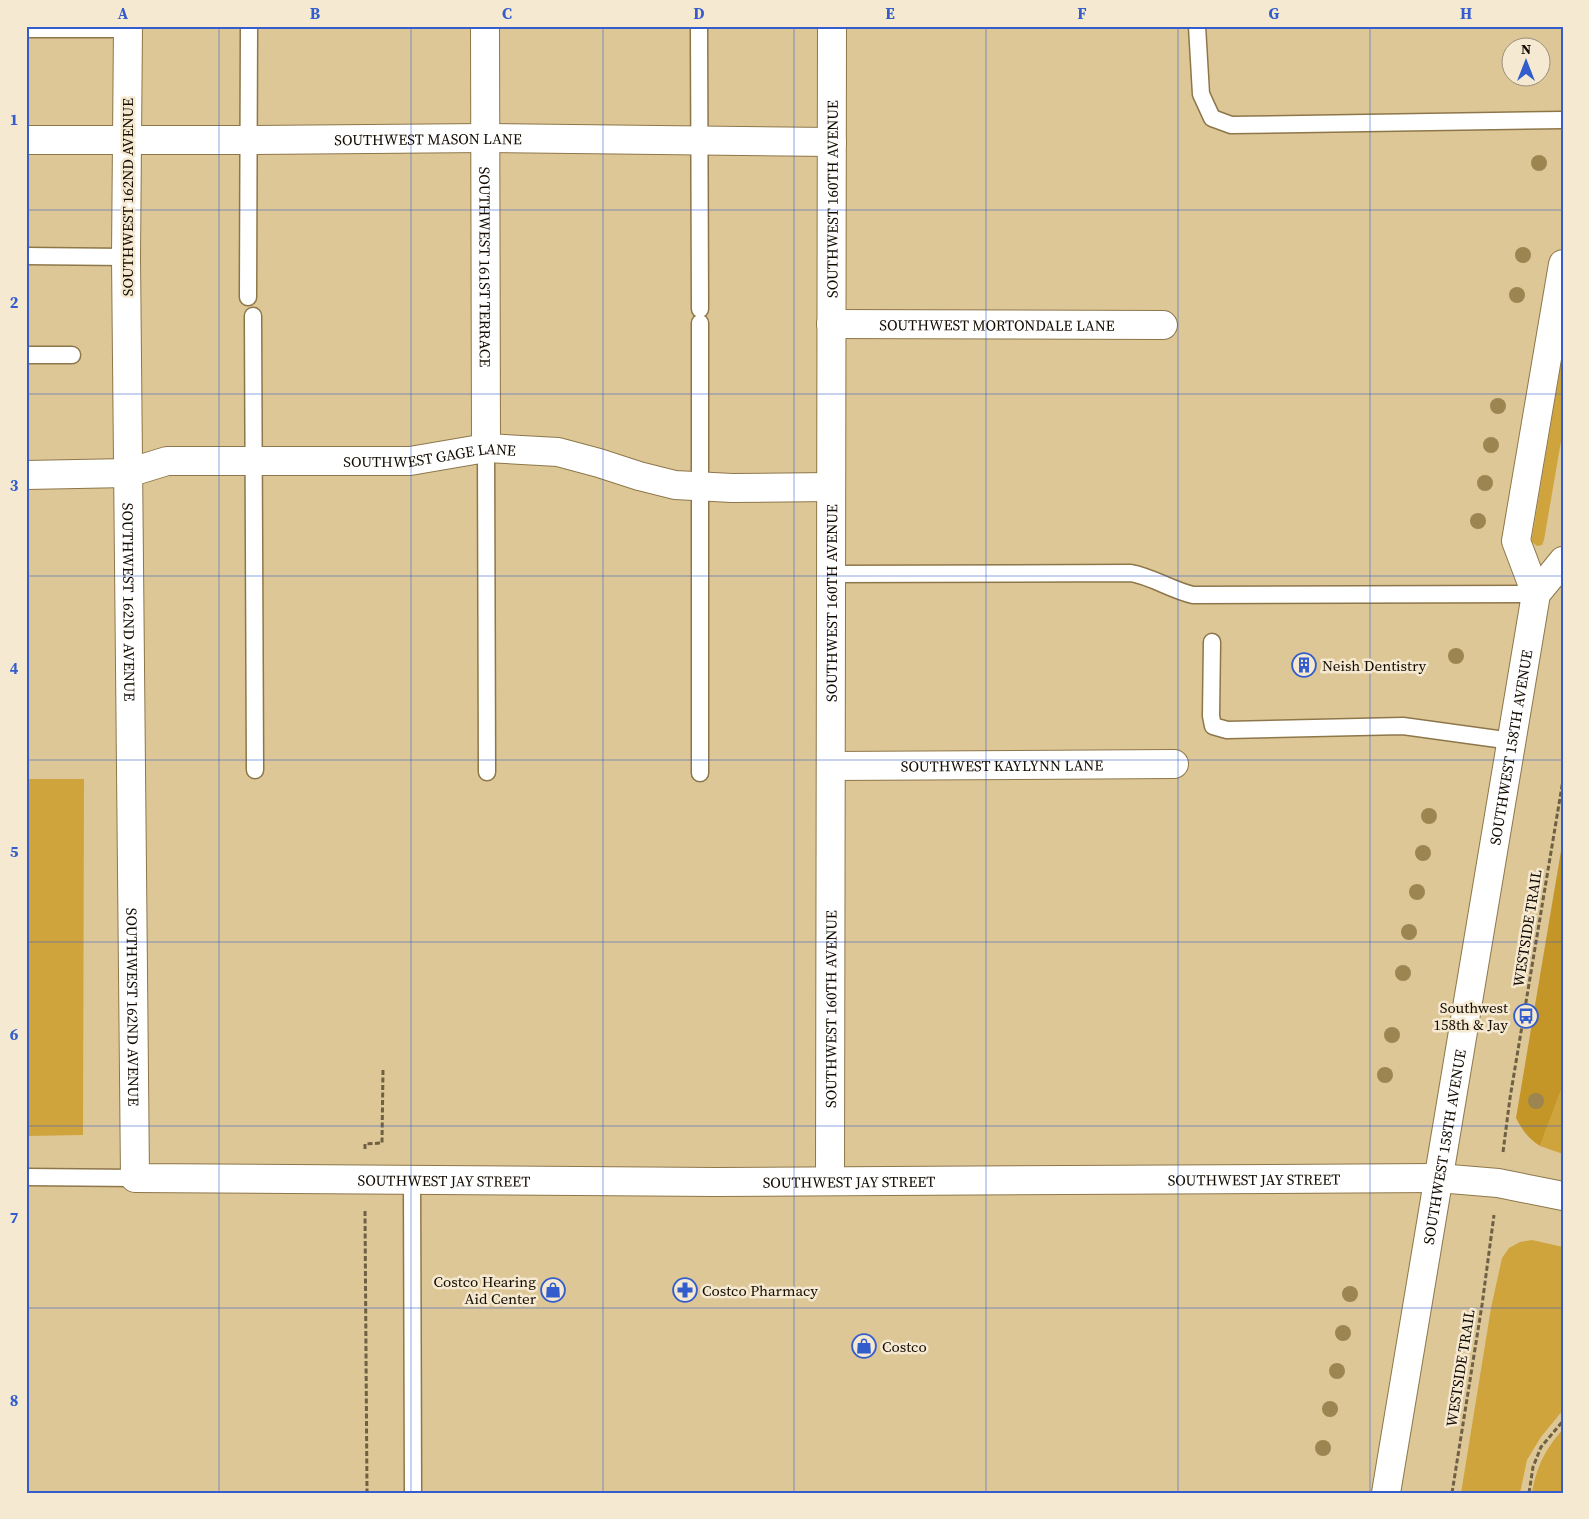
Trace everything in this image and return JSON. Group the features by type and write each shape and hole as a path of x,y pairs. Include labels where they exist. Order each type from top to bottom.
{"street":[{"name":"SOUTHWEST 161ST TERRACE","path":"485,26 486,448"},
{"name":"SOUTHWEST 160TH AVENUE","path":"830,1181 832,26"},
{"name":"SOUTHWEST 162ND AVENUE","path":"128,28 126,257 135,1178"},
{"name":"SOUTHWEST MASON LANE","path":"26,140 485,138 832,142"},
{"name":"SOUTHWEST 158TH AVENUE","path":"1386,1493 1536,594 1516,541 1563,264"},
{"name":"SOUTHWEST MORTONDALE LANE","path":"831,324 1163,325"},
{"name":"SOUTHWEST GAGE LANE","path":"26,475 128,473 167,460 410,460 486,448 558,452 675,485 732,488 831,487"},
{"path":"1536,594 1563,561"},
{"name":"SOUTHWEST KAYLYNN LANE","path":"831,766 1174,764"},
{"name":"SOUTHWEST JAY STREET","path":"135,1178 830,1181 1438,1178 1498,1183 1563,1196"}],"lane":[{"path":"248,297 249,26"},
{"path":"699,26 700,773"},
{"path":"1197,26 1201,94 1212,118 1231,125 1563,120"},
{"path":"26,28 128,28"},
{"path":"26,256 126,257"},
{"path":"253,316 255,770"},
{"path":"26,355 72,355"},
{"path":"486,448 487,772"},
{"path":"831,574 1131,573 1145,575 1180,592 1193,595 1536,594"},
{"path":"1212,642 1211,716 1213,726 1227,730 1403,726 1512,741"},
{"path":"26,1176 135,1178"},
{"path":"412,1179 413,1493"}],"path":[{"name":"WESTSIDE TRAIL","path":"1508,1109 1563,780"},
{"path":"367,1493 365,1144 382,1143 384,1070"},
{"name":"WESTSIDE TRAIL","path":"1452,1493 1490,1248"},
{"path":"1529,1493 1533,1467 1541,1447 1563,1421"}],"shaded area":[{"path":"1563,352 1563,430 1544,540 1542,545 1537,546 1532,542 1532,538"},
{"path":"26,779 84,779 83,1135 26,1136"},
{"path":"1563,839 1563,1085 1540,1146 1526,1134 1516,1118"},
{"path":"1563,1085 1563,1154 1540,1146"},
{"path":"1532,1240 1563,1247 1563,1410 1541,1437 1527,1460 1520,1493 1461,1493 1491,1308 1502,1258 1509,1248 1520,1242"},
{"path":"1563,1429 1563,1493 1532,1493 1536,1474 1543,1458"}],"place":[{"name":"Neish Dentistry","path":"1304,665"},
{"name":"Southwest 158th & Jay","path":"1526,1016"},
{"name":"Costco Hearing Aid Center","path":"553,1290"},
{"name":"Costco Pharmacy","path":"685,1290"},
{"name":"Costco","path":"864,1346"}]}
